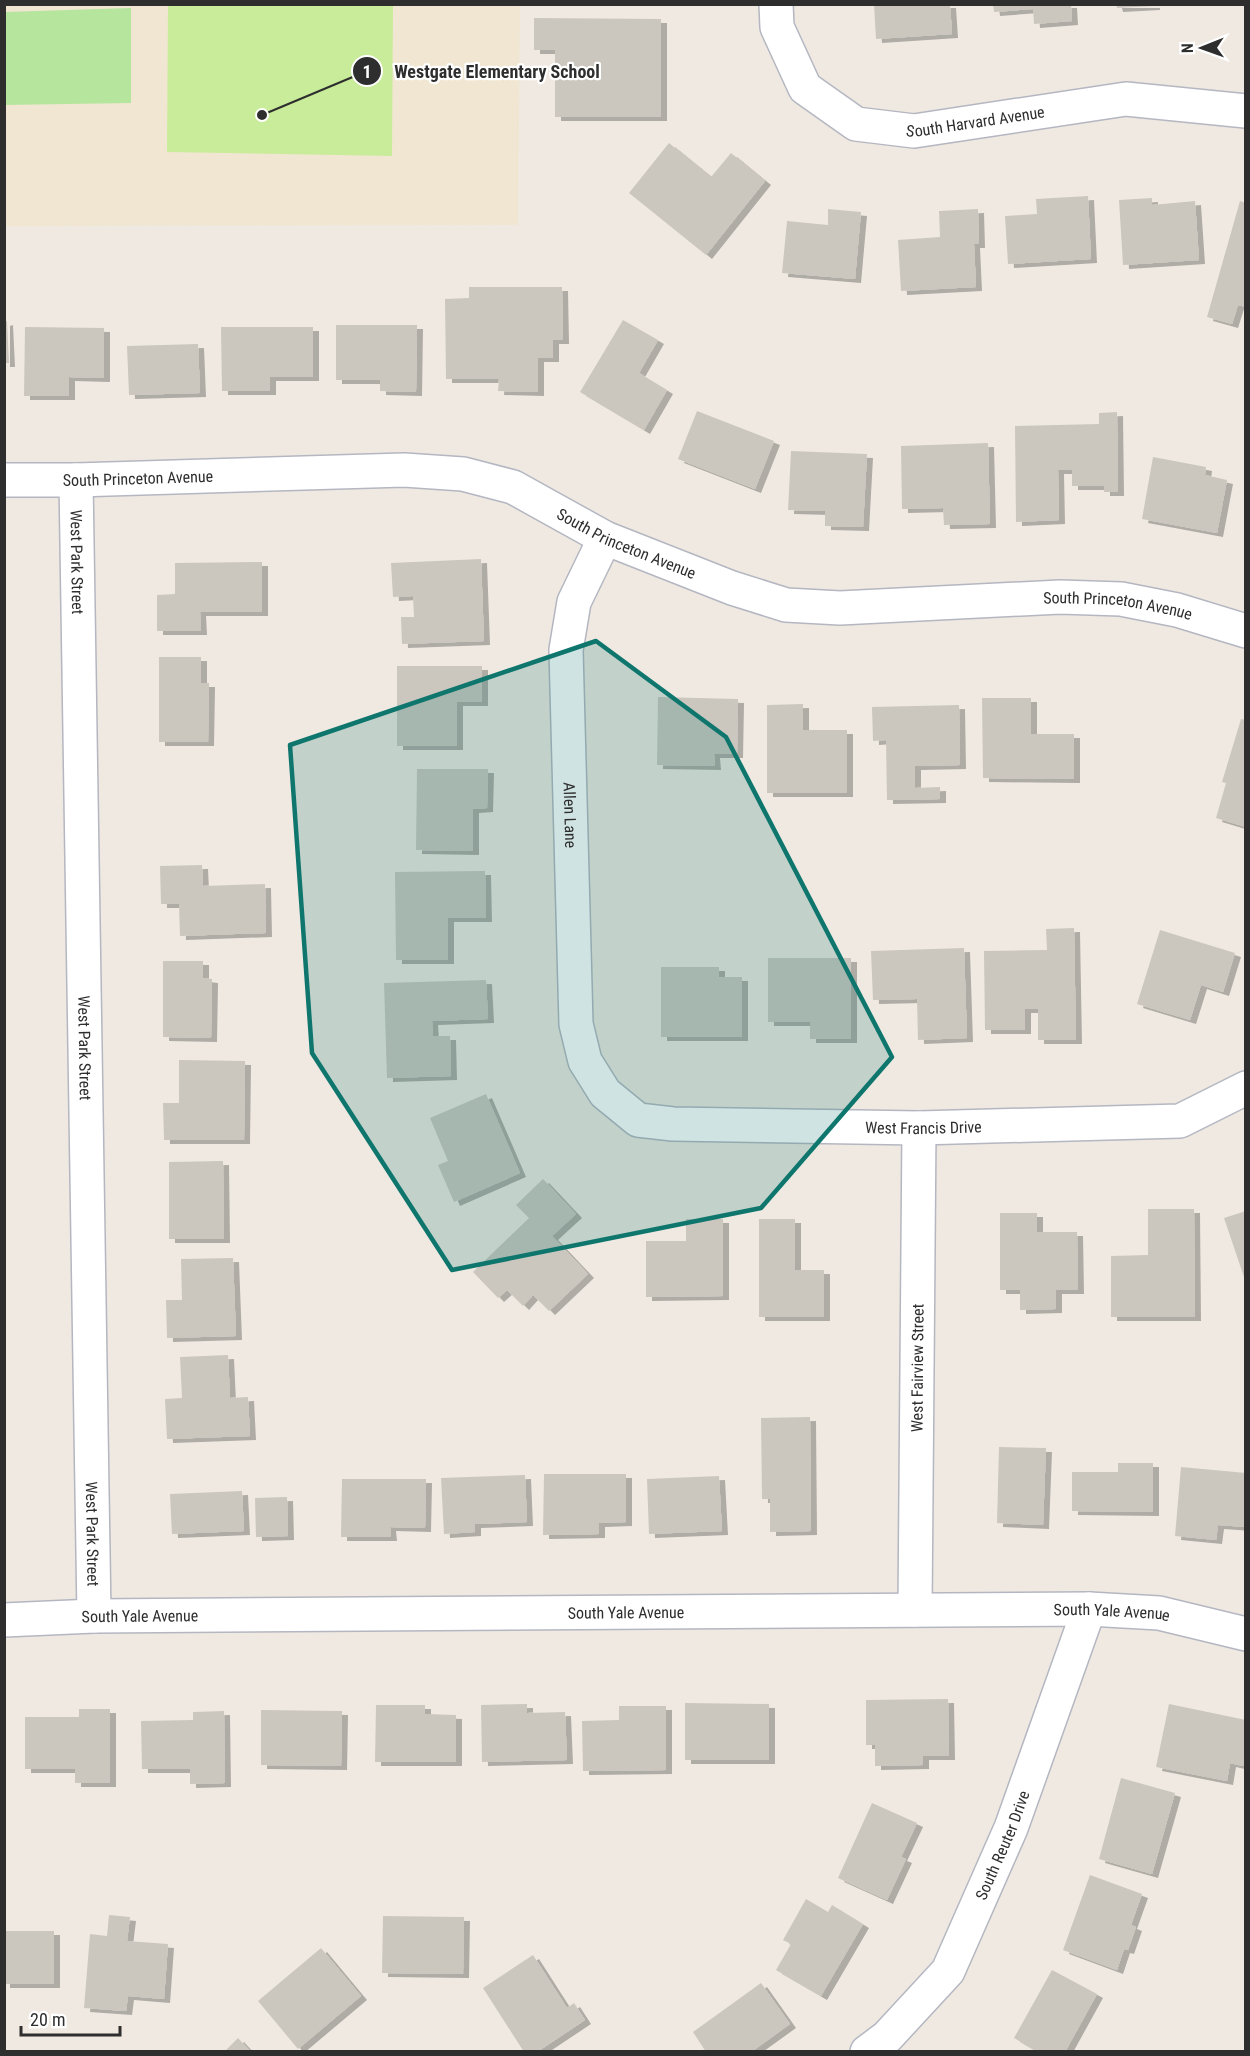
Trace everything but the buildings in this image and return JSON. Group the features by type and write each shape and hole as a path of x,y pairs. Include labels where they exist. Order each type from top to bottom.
{"street":[{"name":"South Harvard Avenue","path":"776,4 777,27 805,88 856,124 914,131 1126,99 1245,111"},
{"name":"South Princeton Avenue","path":"4,480 404,470 463,474 513,487 605,538 732,588 786,604 840,608 1060,597 1121,599 1177,610 1245,631"},
{"name":"West Park Street","path":"76,480 94,1616"},
{"name":"Allen Lane","path":"605,538 574,602 566,650 576,1024 585,1061 605,1093"},
{"name":"West Francis Drive","path":"605,1093 638,1120 673,1124 919,1128 1180,1120 1245,1088"},
{"name":"West Fairview Street","path":"915,1610 919,1128"},
{"name":"South Yale Avenue","path":"4,1620 94,1616 1089,1609 1159,1613 1245,1634"},
{"name":"South Reuter Drive","path":"867,2052 886,2037 948,1971 1011,1828 1089,1609"}],"highlighted area":[{"path":"596,641 726,737 892,1057 761,1208 452,1270 312,1053 290,745"}],"shaded area":[{"path":"4,5 520,5 518,225 5,226"}],"green space":[{"path":"168,5 393,5 392,156 167,152"},
{"path":"131,8 131,103 5,105 5,12"}],"place":[{"name":"Westgate Elementary School","path":"262,115"}]}
